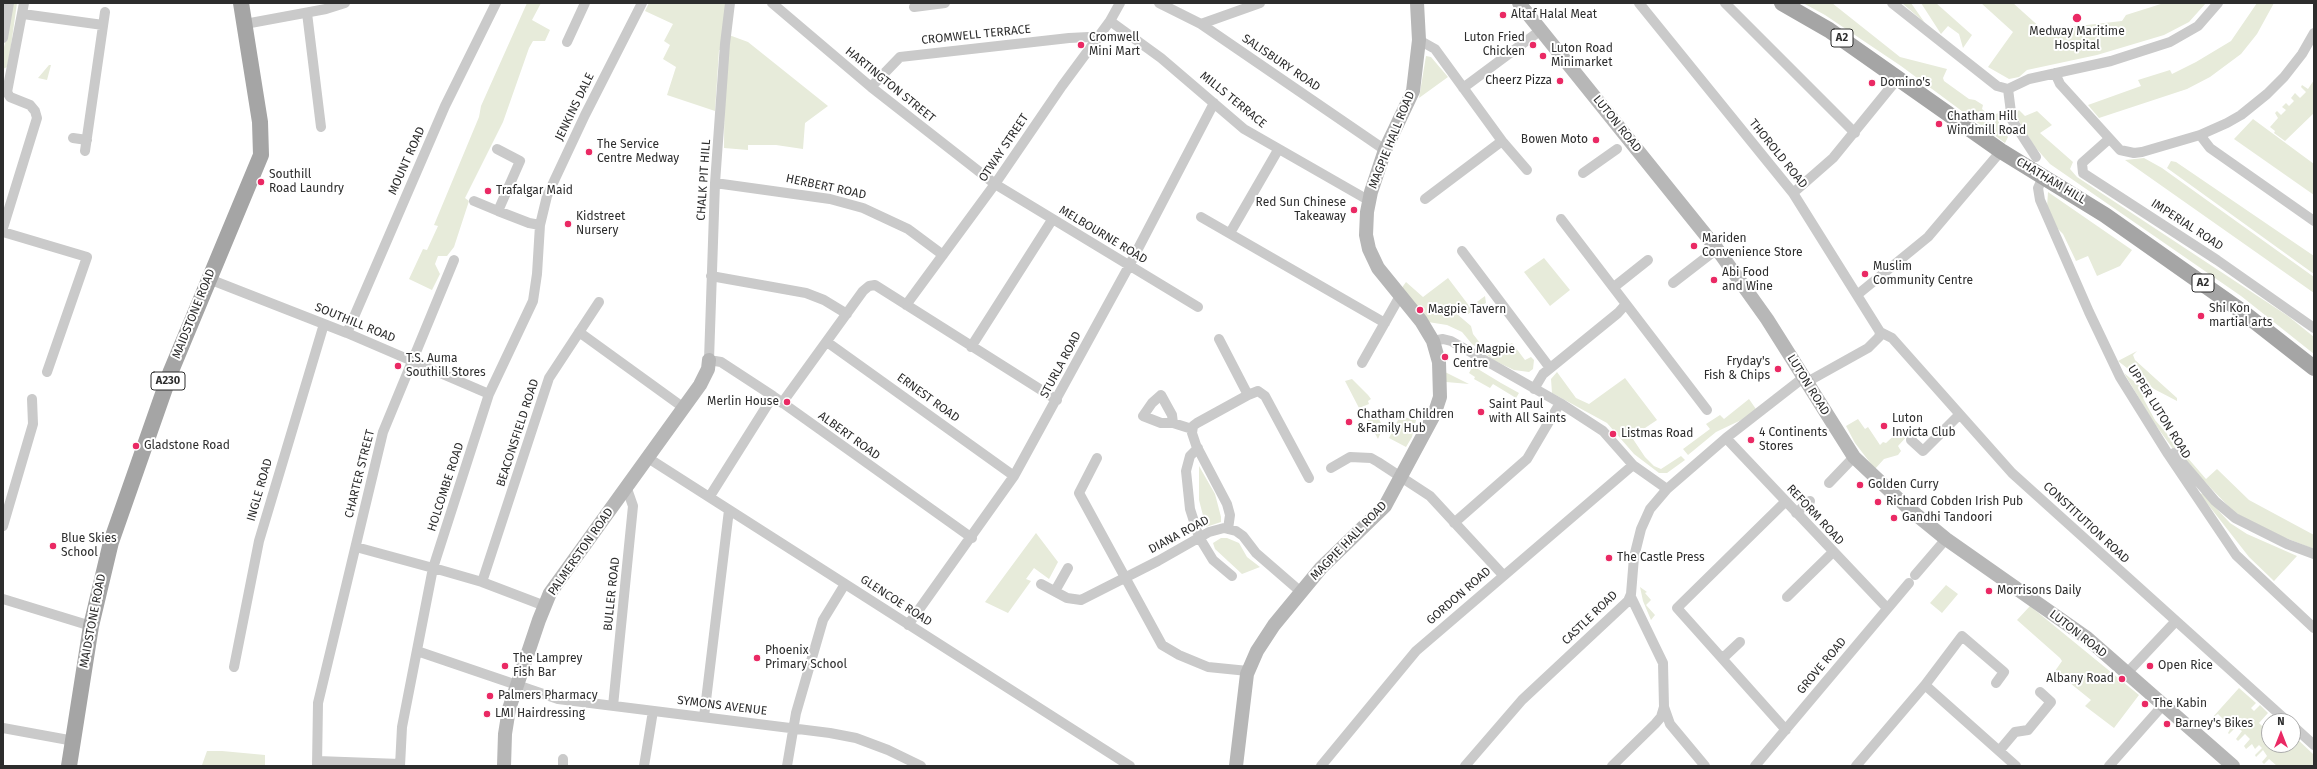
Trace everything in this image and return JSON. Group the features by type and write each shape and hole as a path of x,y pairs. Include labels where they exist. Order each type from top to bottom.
{"main road":[{"name":"MAIDSTONE ROAD","path":"69,766 91,626 103,571 117,522 172,371 262,151 260,122 241,3"},
{"name":"CHATHAM HILL","path":"1782,3 1829,30 1899,77 2002,150 2094,208 2208,286 2314,368"}],"street":[{"path":"3,38 9,3"},
{"path":"3,228 37,117 30,105 8,96 7,86 23,14 24,3"},
{"path":"245,24 307,13 345,3"},
{"name":"MOUNT ROAD","path":"347,333 445,106 496,3"},
{"path":"567,42 585,3"},
{"name":"JENKINS DALE","path":"540,225 550,187 641,3"},
{"name":"CHALK PIT HILL","path":"709,360 715,183 725,44 730,3"},
{"name":"HARTINGTON STREET","path":"772,3 871,87 995,184"},
{"path":"914,6 945,3"},
{"name":"OTWAY STREET","path":"906,305 995,184 1062,86 1110,21 1120,3"},
{"name":"SALISBURY ROAD","path":"1160,3 1201,24 1385,150"},
{"path":"1201,24 1260,3"},
{"name":"MAGPIE HALL ROAD","path":"1236,766 1248,671 1263,641 1301,592 1330,559 1385,506 1434,415 1439,400 1440,369 1432,341 1421,321 1378,268 1369,249 1366,225 1368,200 1385,150 1413,92 1419,40 1417,3"},
{"name":"LUTON ROAD","path":"1519,3 1717,249 1767,319 1854,457 1908,508 1946,539 2051,611 2086,638 2164,704 2228,764"},
{"name":"THOROLD ROAD","path":"1639,3 1794,192 1880,332"},
{"path":"1725,3 1855,133"},
{"path":"1892,3 1994,84 2000,88 2008,89 2029,79 2111,61 2170,42 2198,26 2218,3"},
{"path":"85,151 105,12"},
{"path":"307,13 321,127"},
{"path":"23,14 103,25"},
{"name":"MILLS TERRACE","path":"1110,21 1162,58 1244,129 1278,150 1368,200"},
{"path":"1463,88 1541,30"},
{"path":"2055,73 2060,84 2109,139 2120,150 2134,153 2200,135 2227,123 2267,94 2294,66 2314,33"},
{"name":"CROMWELL TERRACE","path":"871,87 900,57 1088,36 1096,41"},
{"path":"1419,40 1435,50 1502,141 1527,170"},
{"path":"1794,192 1833,158 1855,133 1899,77"},
{"path":"2008,89 2012,120 2036,157"},
{"name":"STURLA ROAD","path":"908,625 972,538 1014,476 1057,400 1129,266 1214,103"},
{"path":"2200,135 2210,148 2314,221"},
{"path":"73,138 87,140"},
{"name":"IMPERIAL ROAD","path":"2109,139 2082,163 2083,173 2217,260 2314,328"},
{"path":"1425,199 1502,141"},
{"path":"497,149 520,160 498,211"},
{"path":"1583,173 1617,149"},
{"path":"1230,233 1278,150"},
{"path":"1857,295 1928,237 2002,150"},
{"name":"UPPER LUTON ROAD","path":"2043,177 2039,185 2038,194 2050,227 2120,377 2168,454 2236,555 2314,628"},
{"name":"HERBERT ROAD","path":"715,183 830,199 864,208 908,229 943,254"},
{"name":"MELBOURNE ROAD","path":"995,184 1052,220 1198,307"},
{"path":"474,201 529,223 540,225"},
{"path":"1201,217 1385,323"},
{"path":"1561,219 1707,410"},
{"path":"971,347 1052,220"},
{"name":"HOLCOMBE ROAD","path":"400,765 402,727 435,568 489,394 532,301 537,274 540,225"},
{"path":"3,232 87,257 47,372"},
{"path":"1673,283 1717,249"},
{"path":"1462,251 1550,368"},
{"name":"CHARTER STREET","path":"317,764 318,703 383,432 454,260"},
{"path":"1614,287 1648,260"},
{"path":"711,276 806,293 824,300 847,314"},
{"name":"SOUTHILL ROAD","path":"209,279 413,360 489,394"},
{"path":"782,403 847,314 869,286 874,285 1057,400"},
{"path":"1362,363 1400,296"},
{"name":"BEACONSFIELD ROAD","path":"482,582 549,378 599,302"},
{"path":"1534,389 1542,376 1550,368 1618,313 1626,304"},
{"name":"INGLE ROAD","path":"234,667 259,541 324,324"},
{"path":"579,332 684,408"},
{"name":"CASTLE ROAD","path":"1465,766 1522,700 1630,597 1634,557 1641,529 1650,509 1667,489 1726,438 1805,380 1868,348 1880,337 1880,332"},
{"name":"CONSTITUTION ROAD","path":"1880,332 1892,338 2012,473 2175,622 2278,713"},
{"path":"1219,339 1248,395"},
{"path":"1432,341 1443,339 1451,341 1560,403 1603,430 1633,465 1667,489"},
{"name":"ERNEST ROAD","path":"827,342 1014,476"},
{"name":"ALBERT ROAD","path":"709,360 721,362 773,396 848,452 972,538"},
{"name":"PALMERSTON ROAD","path":"504,766 506,724 544,606 561,576 705,378 709,360"},
{"path":"1192,428 1197,423 1258,391 1265,396 1309,478"},
{"path":"710,496 773,396"},
{"path":"3,526 33,424 32,399"},
{"path":"1454,523 1527,459 1560,403"},
{"path":"1911,440 1923,451 1959,415"},
{"path":"1173,423 1192,428"},
{"path":"1192,428 1193,439 1228,504 1230,515 1228,529"},
{"name":"REFORM ROAD","path":"1726,438 1796,514 1887,608"},
{"path":"1198,448 1189,459 1186,481 1190,509 1199,537 1213,560 1232,576"},
{"path":"2168,454 2175,454 2215,501 2235,518 2273,538 2314,554"},
{"path":"1331,468 1350,457 1371,458 1401,476 1430,496 1503,575"},
{"path":"1829,483 1854,457"},
{"name":"GLENCOE ROAD","path":"648,458 710,496 729,510 1130,766"},
{"path":"1097,458 1079,493 1162,645 1179,655 1203,665 1248,671"},
{"name":"GORDON ROAD","path":"1321,766 1405,662 1503,575 1633,465"},
{"name":"BULLER ROAD","path":"613,706 634,506 626,486"},
{"path":"1796,514 1810,501"},
{"path":"1785,502 1677,608 1786,730"},
{"path":"704,717 729,510"},
{"name":"DIANA ROAD","path":"1041,584 1067,598 1081,600 1199,537 1216,529 1228,529 1243,536 1255,552 1301,592"},
{"name":"GROVE ROAD","path":"1755,766 1946,539"},
{"path":"356,547 482,582 544,606"},
{"path":"1787,598 1832,552"},
{"path":"1055,591 1068,568"},
{"path":"787,766 794,728 823,620 845,584"},
{"path":"1612,766 1655,724 1661,717 1664,707 1663,663 1630,597"},
{"path":"3,600 91,626"},
{"path":"2127,673 2175,622"},
{"path":"1856,766 1925,685 1962,636 2004,672 1996,683"},
{"path":"1723,658 1740,642"},
{"name":"SYMONS AVENUE","path":"417,651 558,699 794,728 856,738 888,750 921,766"},
{"path":"1925,685 2016,766"},
{"path":"1999,750 2015,732 2028,730 2051,702 2040,692"},
{"path":"2109,766 2164,704"},
{"path":"1664,707 1670,724 1705,766"},
{"path":"644,766 653,711"},
{"path":"3,728 74,740"},
{"path":"2301,733 2314,745"},
{"path":"317,764 400,765"}],"green space":[{"path":"13,3 17,3 10,53 7,67 3,69 3,52"},
{"path":"527,3 541,3 532,20 550,30 545,41 533,41 529,48 503,122 465,198 469,201 454,247 447,256 438,256 435,264 440,274 432,290 409,279 423,249 427,250 438,226 434,225 479,117 481,106"},
{"path":"649,3 728,3 722,50 719,50 715,111 667,95 676,67 663,59 670,45 664,41 673,24 645,11"},
{"path":"1803,3 1832,3 1900,57 1947,69 1943,78 1944,81 1969,99 1975,100 1983,105 1982,109 1990,116 1999,113 1999,124 2008,137 2005,143 1901,66 1825,15"},
{"path":"1902,3 1911,3 1925,23"},
{"path":"1921,3 1936,3 1972,35 1963,48 1959,34 1948,26 1941,34"},
{"path":"1981,3 2013,3 2043,30 2122,21 2126,15 2164,3 2206,3 2189,22 2164,35 2097,55 2027,70 2019,77 2009,79 1988,67 2013,32"},
{"path":"2257,3 2274,3 2257,34 2241,54 2210,77 2187,89 2099,118 2088,105 2141,86 2138,80 2170,70 2172,74 2196,62 2231,41"},
{"path":"729,35 748,42 828,106 805,123 803,149 776,145 748,145 748,150 724,148 725,44"},
{"path":"1426,56 1431,57 1448,77 1419,98"},
{"path":"49,65 51,65 47,80 38,78"},
{"path":"2314,80 2314,113 2285,141 2274,133 2275,131 2270,127 2278,118 2275,113 2277,111 2281,115 2286,110 2282,107 2286,103 2289,106 2294,101 2291,98 2295,93 2300,98 2306,92 2301,87 2302,85 2308,89"},
{"path":"2019,110 2025,116 2037,111 2052,125 2040,133 2073,162 2070,169 2077,177 2288,316 2314,337 2314,354 2241,296 2050,164 2035,147 2017,118 2016,113"},
{"path":"2253,119 2314,164 2314,195 2234,139"},
{"path":"2144,158 2162,168 2314,277 2314,293 2125,160"},
{"path":"2171,161 2176,162 2314,256 2314,274 2167,168"},
{"path":"2048,192 2132,250 2120,266 2097,276 2088,256 2076,261 2063,234 2055,226 2047,207"},
{"path":"1544,258 1570,290 1550,306 1524,272"},
{"path":"1448,278 1470,307 1485,296 1486,303 1468,314 1465,309 1457,314 1471,326 1473,334 1480,343 1497,351 1512,343 1525,360 1531,357 1534,360 1533,369 1529,372 1514,370 1495,361 1472,344 1462,332 1447,325 1428,322 1401,289 1406,282 1423,297"},
{"path":"2137,351 2133,355 2135,360 2177,398 2177,401 2154,389 2118,361"},
{"path":"1473,366 1519,393 1516,398 1493,384 1490,388 1474,379 1475,377 1469,373"},
{"path":"1445,372 1469,384 1446,382"},
{"path":"1557,372 1576,398 1589,404 1625,378 1657,420 1639,432 1633,439 1645,457 1654,466 1661,469 1681,456 1685,460 1667,473 1659,473 1634,454 1607,423 1552,393 1551,379"},
{"path":"2124,373 2148,393 2143,398 2155,420 2206,479 2217,469 2249,500 2314,535 2314,549 2270,532 2234,512 2173,449 2152,420"},
{"path":"1352,379 1371,399 1368,401 1369,404 1359,408 1345,381"},
{"path":"1749,399 1758,412 1716,432 1688,455 1683,449 1710,429 1706,424 1720,415 1724,419"},
{"path":"1375,411 1383,427 1378,439 1365,415"},
{"path":"1400,416 1416,420 1412,437 1406,447 1389,438"},
{"path":"1858,419 1865,429 1868,427 1880,445 1883,442 1886,443 1903,427 1909,434 1898,446 1901,451 1898,455 1884,459 1875,469 1855,443 1846,426"},
{"path":"1199,466 1215,494 1221,517 1221,522 1206,527 1199,500"},
{"path":"2199,493 2203,494 2230,523 2247,534 2297,556 2274,581 2249,557"},
{"path":"1036,533 1058,562 1049,579 1034,568 1026,579 1031,581 1008,613 985,602"},
{"path":"1221,538 1227,538 1239,543 1247,557 1260,567 1242,574 1215,549 1213,543"},
{"path":"1946,585 1958,594 1942,613 1930,603"},
{"path":"1640,587 1647,592 1645,593 1651,600 1646,605 1655,615 1651,620 1643,601"},
{"path":"2030,606 2139,695 2114,728 2085,706 2091,700 2055,671 2062,661 2060,658 2017,620"},
{"path":"2239,688 2256,703 2251,708 2254,711 2260,705 2268,713 2261,713 2261,721 2259,723 2261,725 2261,747 2259,745 2255,749 2252,744 2246,749 2244,746 2250,739 2245,734 2238,741 2236,739 2242,731 2236,727 2229,734 2228,733 2233,724 2231,722 2227,720 2224,724 2224,720 2218,714 2212,718"},
{"path":"2301,743 2314,755 2314,766 2277,766 2269,759 2264,764 2262,762 2267,756 2265,753 2301,753"},
{"path":"2261,749 2261,752 2256,757 2255,755"},
{"path":"207,751 265,755 265,766 198,766 202,765"}],"place":[{"name":"Altaf Halal Meat","path":"1503,15"},
{"name":"Medway Maritime Hospital","path":"2077,18"},
{"name":"Cromwell Mini Mart","path":"1081,45"},
{"name":"Luton Fried Chicken","path":"1533,45"},
{"name":"Luton Road Minimarket","path":"1543,56"},
{"name":"Cheerz Pizza","path":"1560,81"},
{"name":"Domino's","path":"1872,83"},
{"name":"Chatham Hill Windmill Road","path":"1939,124"},
{"name":"Bowen Moto","path":"1596,140"},
{"name":"The Service Centre Medway","path":"589,152"},
{"name":"Southill Road Laundry","path":"261,182"},
{"name":"Trafalgar Maid","path":"488,191"},
{"name":"Red Sun Chinese Takeaway","path":"1354,210"},
{"name":"Kidstreet Nursery","path":"568,224"},
{"name":"Mariden Convenience Store","path":"1694,246"},
{"name":"Muslim Community Centre","path":"1865,274"},
{"name":"Abi Food and Wine","path":"1714,280"},
{"name":"Magpie Tavern","path":"1420,310"},
{"name":"Shi Kon martial arts","path":"2201,316"},
{"name":"The Magpie Centre","path":"1445,357"},
{"name":"T.S. Auma Southill Stores","path":"398,366"},
{"name":"Fryday's Fish & Chips","path":"1778,369"},
{"name":"Merlin House","path":"787,402"},
{"name":"Saint Paul with All Saints","path":"1481,412"},
{"name":"Chatham Children &Family Hub","path":"1349,422"},
{"name":"Luton Invicta Club","path":"1884,426"},
{"name":"Listmas Road","path":"1613,434"},
{"name":"4 Continents Stores","path":"1751,440"},
{"name":"Gladstone Road","path":"136,446"},
{"name":"Golden Curry","path":"1860,485"},
{"name":"Richard Cobden Irish Pub","path":"1878,502"},
{"name":"Gandhi Tandoori","path":"1894,518"},
{"name":"Blue Skies School","path":"53,546"},
{"name":"The Castle Press","path":"1609,558"},
{"name":"Morrisons Daily","path":"1989,591"},
{"name":"Phoenix Primary School","path":"757,658"},
{"name":"The Lamprey Fish Bar","path":"505,666"},
{"name":"Open Rice","path":"2150,666"},
{"name":"Albany Road","path":"2122,679"},
{"name":"Palmers Pharmacy","path":"490,696"},
{"name":"The Kabin","path":"2145,704"},
{"name":"LMI Hairdressing","path":"487,714"},
{"name":"Barney's Bikes","path":"2167,724"}]}
